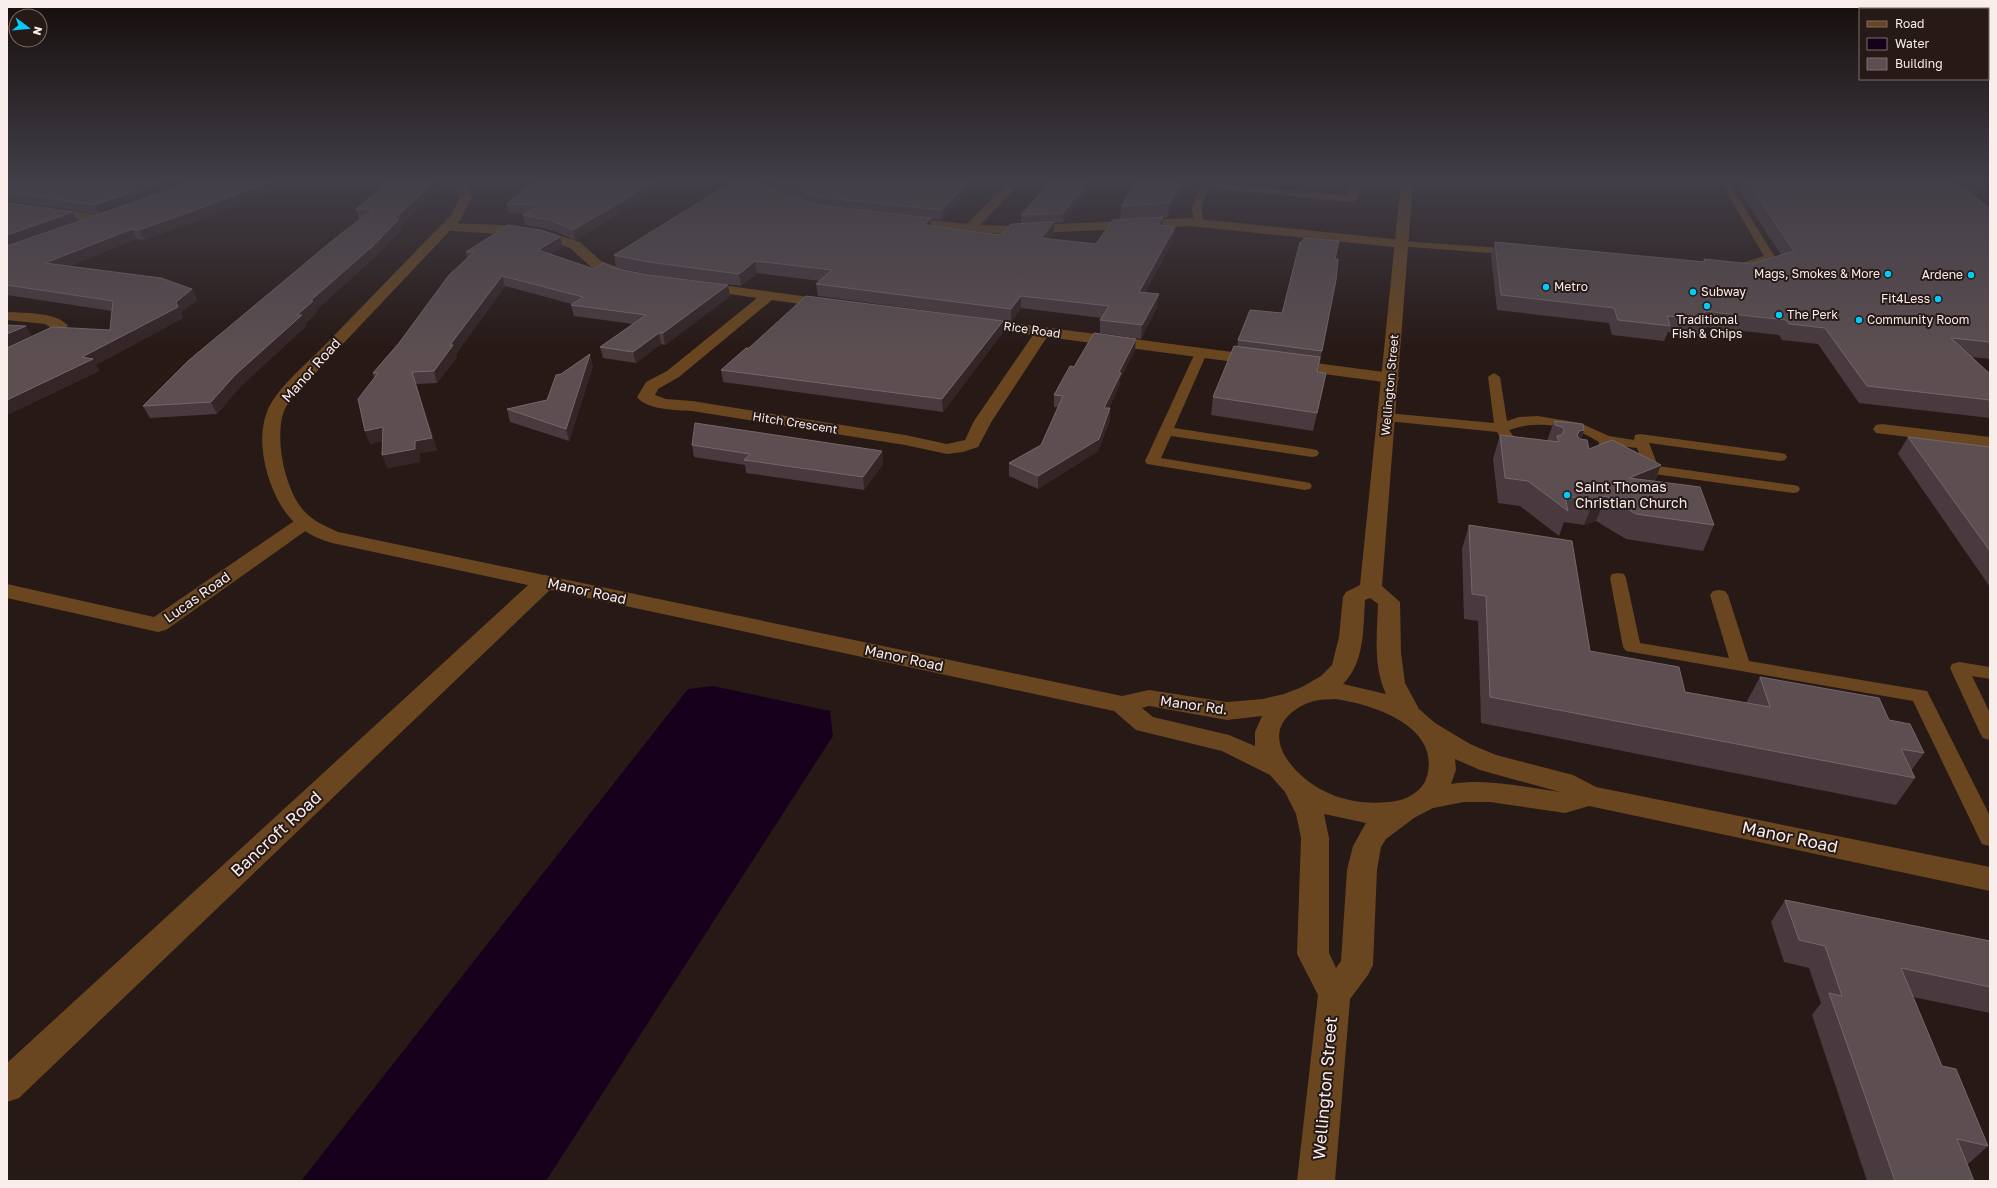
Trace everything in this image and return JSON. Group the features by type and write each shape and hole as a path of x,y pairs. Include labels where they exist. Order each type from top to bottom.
{"street":[{"name":"Manor Road","path":"436,237 299,381 276,409 270,436 281,490 287,503 304,523 332,537 1122,704 1146,724 1229,744 1287,777 1320,801 1348,810 1379,814 1464,792 1490,792 1565,803 1589,796"},
{"path":"552,237 575,245 596,264 643,278"},
{"path":"1339,237 1402,244"},
{"name":"Wellington Street","path":"1371,588 1403,237"},
{"path":"690,285 847,306"},
{"name":"Hitch Crescent","path":"768,296 673,374 652,386 645,397 663,404 692,406 882,437 932,447 947,449 963,447 972,443 983,420 1043,332"},
{"path":"7,316 48,320 60,326 51,335 7,356"},
{"name":"Rice Road","path":"956,320 1391,378"},
{"path":"1882,429 1990,442"},
{"name":"Lucas Road","path":"7,591 158,625 304,523"},
{"name":"Bancroft Road","path":"7,1086 545,582"},
{"path":"1371,588 1388,602 1389,653 1393,683 1417,721 1438,746 1444,764 1440,783 1417,804 1376,831 1367,846 1362,870 1356,965 1334,995 1313,954 1315,838 1310,814 1268,748 1267,730 1275,713 1300,697 1329,683 1340,673 1346,662 1354,597 1371,588"},
{"name":"Manor Road","path":"1300,697 1335,691 1361,694 1386,701 1461,751 1489,763 1564,782 1589,796 1990,879"},
{"name":"Manor Rd.","path":"1122,704 1149,698 1227,711 1263,707 1300,697"},
{"name":"Wellington Street","path":"1316,1181 1334,995"}],"lane":[{"path":"1718,269 1732,270 1770,257 1758,237"},
{"path":"1402,244 1528,253"},
{"path":"1201,353 1152,461 1305,486"},
{"path":"1494,377 1501,428 1505,435 1522,446"},
{"path":"1387,417 1501,428 1519,421 1538,420 1580,427 1606,440 1643,445"},
{"path":"1166,431 1312,453"},
{"path":"1780,457 1640,438 1652,470 1793,489"},
{"path":"1590,456 1597,455 1606,450 1606,440"},
{"path":"1618,578 1632,647 1920,696 1990,838"},
{"path":"1719,595 1741,666"},
{"path":"1990,673 1959,668 1990,733"}],"water":[{"path":"713,686 830,711 833,736 546,1181 301,1181 688,689"}],"building":[{"path":"32,237 110,237 45,263 161,278 192,289 176,302 178,307 82,357 93,359 7,400 7,348 52,327 110,330 113,301 7,285 7,246"},
{"path":"336,237 381,237 310,301 313,301 297,315 302,315 235,375 211,402 143,406 188,361"},
{"path":"489,237 559,237 538,250 594,269 603,263 614,268 648,275 728,285 663,333 659,333 633,352 600,347 646,315 571,305 583,297 502,276 450,345 453,345 434,371 412,372 432,438 415,441 415,449 382,455 383,427 365,431 358,399 378,373 373,373 399,343 449,275 474,252 466,252"},
{"path":"642,237 1041,237 1096,244 1101,237 1169,237 1139,292 1159,294 1142,325 1100,320 1109,306 1021,296 1011,309 816,284 832,270 755,261 739,274 648,262 614,255"},
{"path":"1785,237 1990,237 1990,342 1951,338 1990,374 1990,400 1867,386 1825,328 1789,324 1786,320 1704,311 1709,320 1667,316 1670,326 1618,320 1614,308 1501,295 1495,242 1705,262 1704,259 1752,264 1794,251"},
{"path":"1304,238 1339,241 1335,259 1338,259 1336,280 1322,351 1238,340 1250,310 1282,313 1300,242 1302,242"},
{"path":"806,296 1003,321 942,399 721,370 746,348 749,348"},
{"path":"7,325 26,326 7,334"},
{"path":"1094,333 1136,339 1119,372 1121,373 1104,408 1110,408 1099,439 1038,476 1009,463 1041,445 1063,396 1054,395 1070,366 1074,367"},
{"path":"1234,346 1320,357 1317,372 1326,373 1317,413 1213,397"},
{"path":"590,354 566,429 507,409 547,400 556,375 561,374"},
{"path":"1554,421 1583,424 1584,430 1579,431 1577,436 1580,439 1587,440 1589,449 1612,440 1661,465 1629,478 1700,487 1714,525 1636,514 1606,496 1594,500 1565,496 1568,511 1528,481 1505,478 1500,435 1559,442 1557,436 1562,435 1564,430 1562,427 1555,425"},
{"path":"695,423 882,451 863,477 744,460 750,454 692,445"},
{"path":"1908,437 1990,447 1990,551"},
{"path":"1469,525 1572,541 1590,651 1679,667 1685,692 1770,707 1760,677 1879,698 1889,720 1910,724 1924,753 1901,749 1915,778 1490,697 1486,596 1472,594"},
{"path":"1785,900 1990,941 1990,987 1901,968 1942,1066 1956,1069 1988,1146 1957,1139 1974,1181 1895,1181 1829,993 1842,996 1825,946 1799,940"}],"place":[{"name":"Mags, Smokes & More","path":"1888,274"},
{"name":"Ardene","path":"1971,275"},
{"name":"Metro","path":"1546,287"},
{"name":"Subway","path":"1693,292"},
{"name":"Fit4Less","path":"1938,299"},
{"name":"Traditional Fish & Chips","path":"1707,306"},
{"name":"The Perk","path":"1779,315"},
{"name":"Community Room","path":"1859,320"},
{"name":"Saint Thomas Christian Church","path":"1567,495"}]}
